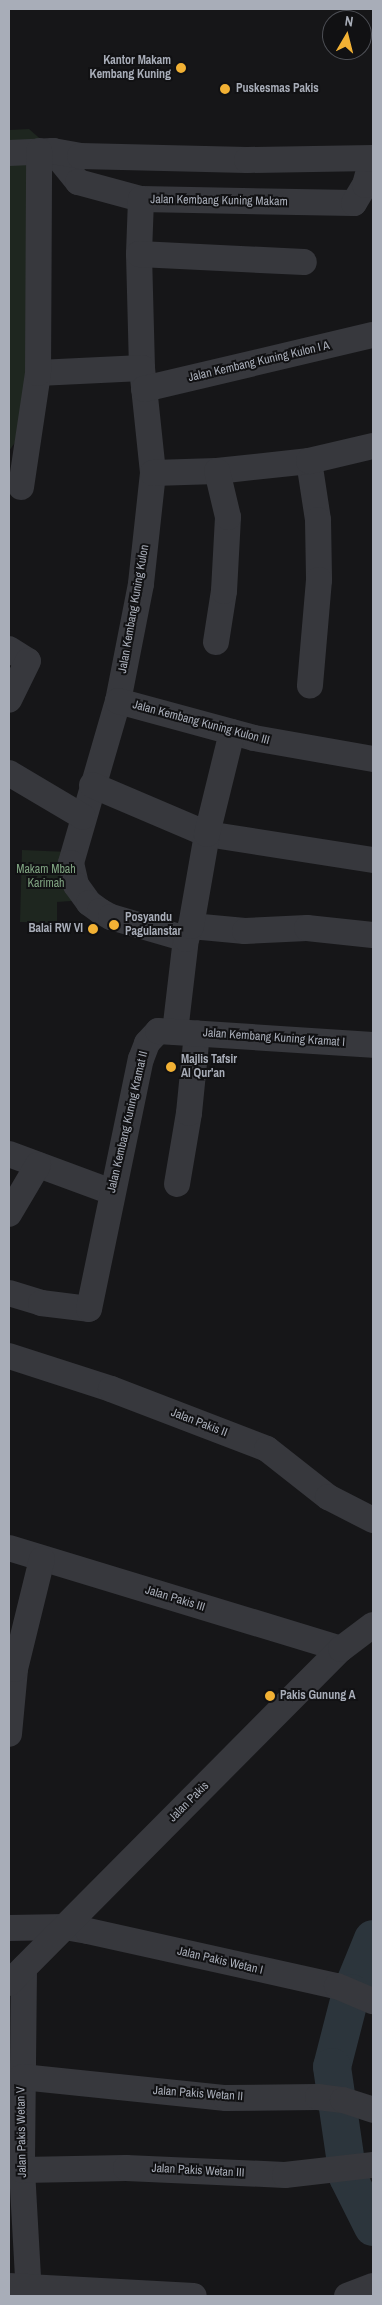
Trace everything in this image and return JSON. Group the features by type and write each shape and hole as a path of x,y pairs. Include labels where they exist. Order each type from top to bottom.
{"street":[{"name":"Jalan Kembang Kuning Makam","path":"9,153 46,151 80,156 247,160 373,158 361,194 354,203 248,200 141,200 78,182 46,151"},
{"path":"21,487 38,373 46,151"},
{"path":"247,160 248,200"},
{"name":"Jalan Kembang Kuning Kulon","path":"141,200 139,254 143,378 153,473 141,584 118,700 71,863 75,883 89,903 111,918 189,933 307,928 373,935"},
{"path":"139,254 304,262"},
{"name":"Jalan Kembang Kuning Kulon I A","path":"38,373 143,378 373,335"},
{"path":"153,473 217,471 309,460 373,446"},
{"path":"309,460 318,520 319,580 310,686"},
{"path":"216,642 224,591 228,517 217,471"},
{"path":"9,649 28,661 9,700"},
{"name":"Jalan Kembang Kuning Kulon III","path":"118,700 232,732 373,759"},
{"path":"178,1184 189,1113 186,1033 189,933 207,834 232,732"},
{"path":"9,773 83,817"},
{"path":"92,785 207,834 373,860"},
{"name":"Jalan Kembang Kuning Kramat II","path":"9,1293 41,1303 88,1309 141,1058 147,1043 158,1031 186,1033"},
{"name":"Jalan Kembang Kuning Kramat I","path":"186,1033 373,1045"},
{"path":"9,1154 112,1192"},
{"path":"9,1214 38,1165"},
{"name":"Jalan Pakis II","path":"9,1356 111,1389 267,1450 328,1497 373,1520"},
{"name":"Jalan Pakis III","path":"9,1548 341,1649"},
{"path":"9,1734 15,1669 42,1558"},
{"name":"Jalan Pakis","path":"16,1976 341,1649 373,1625"},
{"name":"Jalan Pakis Wetan I","path":"9,1928 65,1927 356,1994"},
{"name":"Jalan Pakis Wetan V","path":"16,1976 22,2077 22,2289"},
{"name":"Jalan Pakis Wetan II","path":"22,2077 226,2098 331,2099 373,2110"},
{"name":"Jalan Pakis Wetan III","path":"22,2170 126,2168 285,2175 364,2167"},
{"path":"347,2296 373,2286"},
{"path":"22,2289 194,2296"}],"green space":[{"path":"29,129 45,143 27,425 9,451 9,130"},
{"name":"Makam Mbah Karimah","path":"22,850 69,852 71,901 57,902 57,923 20,922"}],"waterway":[{"path":"373,1939 351,1993 332,2067 348,2177 373,2227"}],"place":[{"name":"Kantor Makam Kembang Kuning","path":"181,68"},
{"name":"Puskesmas Pakis","path":"225,89"},
{"name":"Posyandu Pagulanstar","path":"114,925"},
{"name":"Balai RW VI","path":"93,929"},
{"name":"Majlis Tafsir Al Qur'an","path":"171,1067"},
{"name":"Pakis Gunung A","path":"270,1696"}]}
